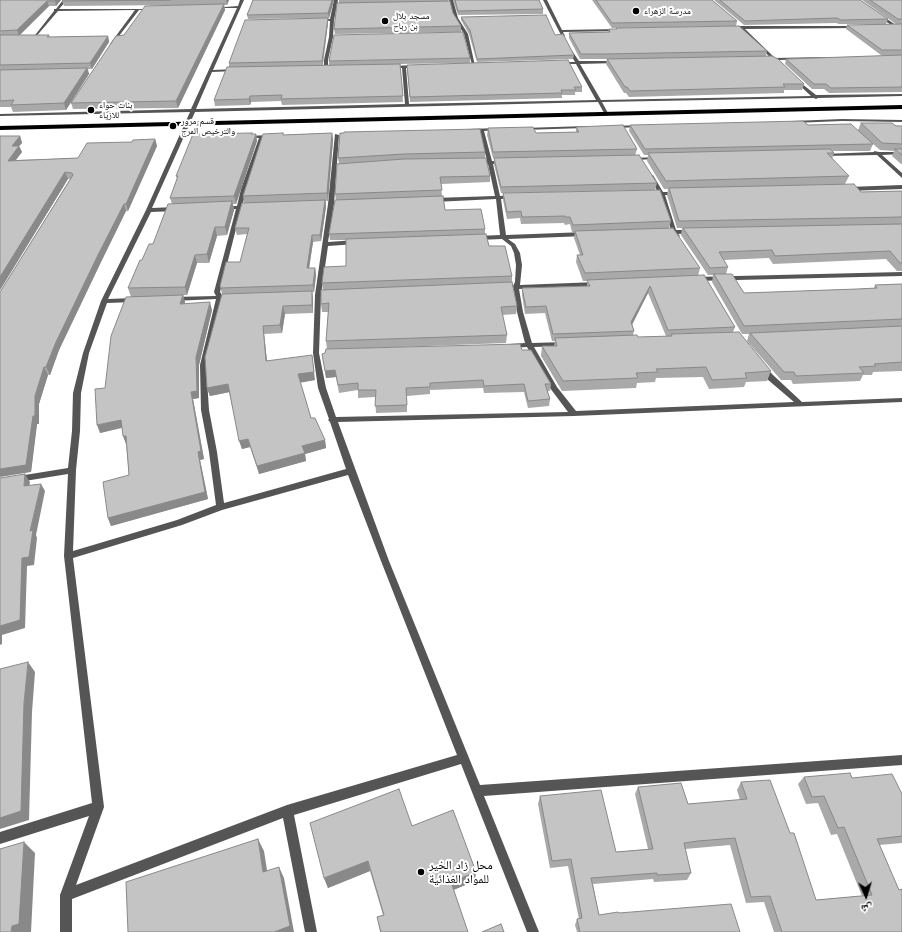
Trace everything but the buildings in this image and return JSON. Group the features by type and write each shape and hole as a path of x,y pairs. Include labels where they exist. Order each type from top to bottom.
{"main road":[{"path":"0,128 902,107"}],"street":[{"path":"32,38 65,0"},
{"path":"208,8 249,0"},
{"path":"326,69 326,60 336,0"},
{"path":"545,0 560,31 606,113"},
{"path":"66,932 66,894 98,807 68,556 77,393 86,353 104,301 184,138 186,123 210,71 236,22 241,2"},
{"path":"444,4 451,2 456,18 466,34 474,65"},
{"path":"335,6 343,6"},
{"path":"110,48 117,36 138,9"},
{"path":"55,10 154,9"},
{"path":"876,13 902,31"},
{"path":"545,16 552,16"},
{"path":"456,18 463,18"},
{"path":"309,20 332,20"},
{"path":"737,23 779,63"},
{"path":"887,26 902,26"},
{"path":"727,28 865,27"},
{"path":"560,31 624,30"},
{"path":"458,34 466,34"},
{"path":"110,37 117,36"},
{"path":"331,37 339,37"},
{"path":"26,38 40,38"},
{"path":"758,59 830,58"},
{"path":"554,63 625,61"},
{"path":"467,65 482,65"},
{"path":"389,67 420,66"},
{"path":"404,67 407,105"},
{"path":"318,69 334,68"},
{"path":"210,71 243,70"},
{"path":"793,78 816,98"},
{"path":"0,115 902,95"},
{"path":"67,114 71,108"},
{"path":"790,122 842,120 902,121"},
{"path":"842,120 847,125"},
{"path":"622,126 626,133"},
{"path":"606,127 645,126"},
{"path":"520,129 591,127"},
{"path":"467,130 505,129"},
{"path":"482,130 498,197 502,237 513,245 517,253 519,265 518,282 516,288 520,312 529,345 554,388 574,414"},
{"path":"337,135 339,167 331,204 318,295 322,388 351,471 533,932"},
{"path":"240,137 277,136"},
{"path":"220,507 213,452 205,410 203,365 220,298 217,292 244,189 262,137"},
{"path":"872,149 902,176"},
{"path":"637,152 662,194 674,232 682,244"},
{"path":"814,155 902,153"},
{"path":"626,159 645,164 665,158"},
{"path":"473,163 512,162"},
{"path":"838,189 902,187"},
{"path":"646,194 686,193"},
{"path":"426,200 521,197"},
{"path":"216,208 254,207"},
{"path":"149,210 179,209"},
{"path":"659,232 698,232"},
{"path":"472,238 596,234"},
{"path":"325,244 364,242"},
{"path":"689,280 703,276 902,274"},
{"path":"703,276 709,285"},
{"path":"492,288 603,284"},
{"path":"166,299 242,297"},
{"path":"104,301 143,300"},
{"path":"506,346 576,343"},
{"path":"757,362 770,377 800,404"},
{"path":"332,420 574,414 902,400"},
{"path":"0,482 72,470"},
{"path":"68,556 179,523 220,507 351,471"},
{"path":"66,894 287,811 464,758"},
{"path":"477,791 902,760"},
{"path":"0,838 98,807"},
{"path":"287,811 311,932"}],"place":[{"name":"مدرسة الزهراء","path":"636,11"},
{"name":"مسجد بلال بن رباح","path":"385,21"},
{"name":"بنات حواء للازياء","path":"91,110"},
{"name":"قسم مرور والترخيص المرج","path":"173,126"},
{"name":"محل زاد الخير للمواد الغذائية","path":"421,872"}]}
